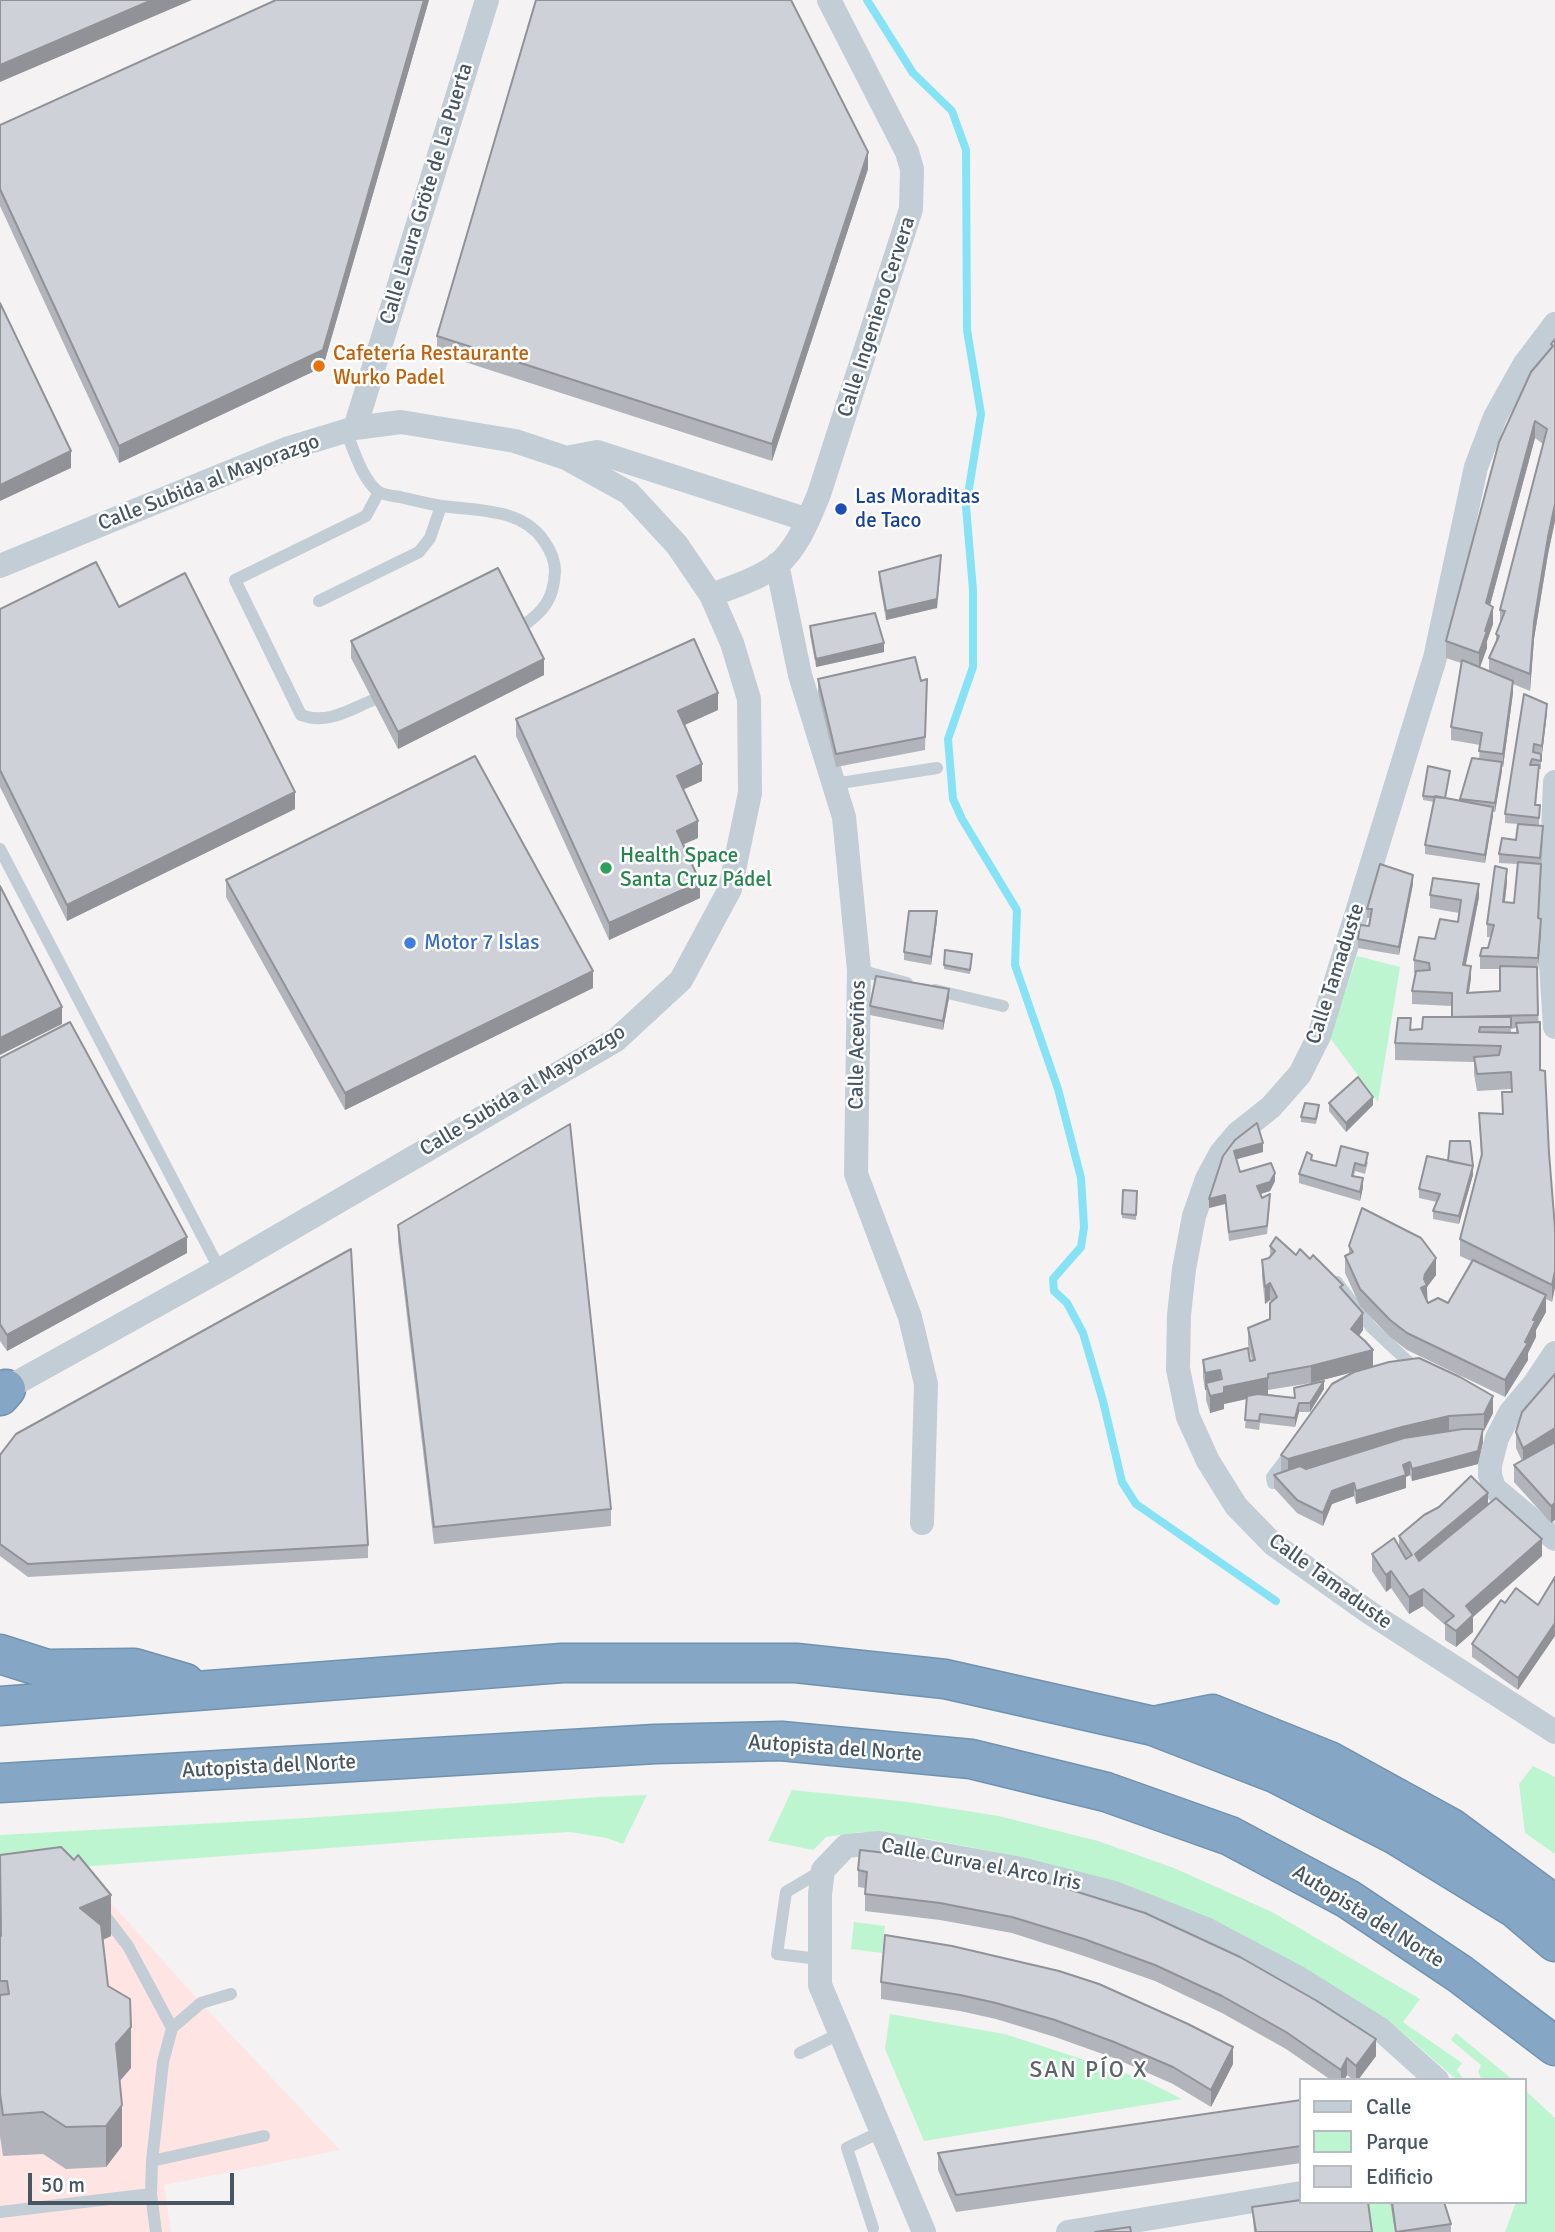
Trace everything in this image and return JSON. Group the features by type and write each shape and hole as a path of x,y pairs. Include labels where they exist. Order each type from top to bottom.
{"highway":[{"path":"15,1675 210,1690 562,1663 796,1663 945,1679 1153,1726 1277,1774 1396,1835 1515,1908 1555,1942"},
{"path":"15,1675 134,1668 210,1690"},
{"path":"1153,1726 1212,1714 1329,1761 1451,1828 1555,1905"},
{"name":"Autopista del Norte","path":"0,1783 641,1745 739,1742 781,1741 971,1759 1106,1792 1230,1836 1348,1899 1460,1974 1555,2046"}],"street":[{"name":"Calle Laura Gröte de La Puerta","path":"350,430 487,0"},
{"name":"Calle Ingeniero Cervera","path":"711,595 753,579 777,564 794,546 808,520 908,226 913,192 912,169 907,152 830,0"},
{"name":"Calle Tamaduste","path":"1555,324 1524,365 1495,417 1476,467 1435,658 1319,1036 1300,1074 1271,1107 1237,1134 1221,1153 1207,1179 1194,1216 1184,1269 1178,1369 1188,1417 1208,1461 1236,1506 1273,1544 1370,1613 1555,1732"},
{"name":"Calle Subida al Mayorazgo","path":"0,566 286,449 350,430 401,422 515,441 566,458 629,493 677,545 711,595 732,643 749,699 750,793 730,889 681,980 616,1040 220,1270 2,1392"},
{"path":"566,458 597,452 808,520"},
{"name":"Calle Aceviños","path":"777,564 800,675 844,817 859,970 856,1174 910,1317 926,1384 922,1523"},
{"path":"1555,782 1549,933 1555,1027"},
{"path":"1555,1353 1535,1383 1504,1410 1490,1465 1494,1488 1555,1539"},
{"name":"Calle Curva el Arco Iris","path":"823,1870 846,1846 879,1843 1016,1868 1114,1893 1208,1930 1297,1977 1380,2029 1435,2078"},
{"path":"823,1870 820,1894 820,1985 924,2232"},
{"path":"1068,2232 1300,2193"}],"lane":[{"path":"350,430 362,472 379,492 441,506 519,518 539,533 551,551 555,565 554,581 549,600 538,615 520,628"},
{"path":"373,700 330,718 312,719 300,715 235,580 366,516 379,492"},
{"path":"319,601 419,552 430,538 441,506"},
{"path":"834,784 937,768"},
{"path":"0,849 220,1270"},
{"path":"859,970 1003,1006"},
{"path":"1337,1282 1371,1327 1415,1371"},
{"path":"1273,1483 1272,1477 1296,1446"},
{"path":"819,1959 777,1954 786,1892 823,1870"},
{"path":"93,1902 128,1946 172,2028"},
{"path":"156,2232 151,2194 152,2161 163,2062 172,2028 201,2003 231,1994"},
{"path":"800,2053 841,2033"},
{"path":"873,2228 847,2148 882,2131"},
{"path":"152,2161 264,2136"},
{"path":"0,2212 151,2194"}],"shaded area":[{"path":"0,1862 102,1893 201,2003 340,2150 164,2185 171,2232 0,2232"}],"green space":[{"path":"1357,956 1400,967 1378,1102 1330,1038"},
{"path":"1533,1766 1555,1777 1555,1854 1525,1833 1519,1784"},
{"path":"792,1790 909,1802 999,1816 1098,1841 1174,1868 1272,1912 1420,1999 1403,2022 1462,2063 1457,2070 1463,2078 1455,2078 1396,2027 1351,1998 1005,1854 928,1839 861,1832 826,1837 813,1850 768,1841"},
{"path":"647,1795 623,1844 607,1838 570,1832 79,1867 0,1865 0,1835"},
{"path":"854,1922 885,1926 882,1953 851,1949"},
{"path":"890,2014 1005,2034 1140,2078 1182,2099 924,2141 885,2049"},
{"path":"1456,2033 1511,2078 1481,2078 1478,2072 1481,2065 1451,2040"},
{"path":"1527,2092 1555,2118 1555,2232 1505,2232 1515,2204 1527,2204"},
{"path":"1366,2204 1390,2204 1395,2232 1370,2232"}],"building":[{"path":"0,0 152,0 0,65"},
{"path":"276,0 424,0 323,350 119,446 0,189 0,125"},
{"path":"536,0 791,0 868,152 772,444 437,336"},
{"path":"0,303 71,451 0,485"},
{"path":"1555,339 1555,504 1534,622 1530,674 1489,658 1499,636 1496,634 1505,611 1500,610 1547,429 1535,421 1486,603 1493,607 1479,653 1446,641 1499,442 1531,372 1553,346 1551,344"},
{"path":"941,555 937,599 886,611 879,572"},
{"path":"96,562 119,607 185,573 295,792 67,905 0,770 0,609"},
{"path":"498,568 544,659 398,732 351,641"},
{"path":"875,613 884,643 816,659 810,626"},
{"path":"694,639 718,693 678,711 702,764 677,776 698,821 677,831 700,882 609,923 516,719"},
{"path":"915,657 921,681 927,679 925,737 836,754 818,679"},
{"path":"1462,660 1513,681 1503,754 1479,751 1482,733 1451,727"},
{"path":"1524,694 1547,704 1542,746 1534,744 1533,752 1541,754 1541,761 1532,759 1530,765 1539,765 1535,805 1540,805 1539,818 1505,814"},
{"name":"Motor 7 Islas","path":"475,756 593,971 345,1093 226,880"},
{"path":"1472,758 1502,762 1495,803 1460,799"},
{"path":"1428,766 1450,771 1445,798 1423,796"},
{"path":"1435,796 1493,807 1485,855 1425,845"},
{"path":"1518,824 1543,826 1540,858 1499,854 1502,838 1516,840"},
{"path":"1518,862 1541,864 1538,958 1480,956 1482,948 1488,948 1494,925 1487,924 1495,866 1507,869 1503,902 1514,903"},
{"path":"1380,864 1413,875 1399,947 1358,939 1360,925 1369,926 1372,909 1367,909"},
{"path":"1433,878 1479,884 1463,965 1471,966 1467,993 1500,991 1500,966 1537,967 1538,1015 1452,1017 1452,993 1412,991 1416,971 1430,970 1429,963 1414,960 1419,937 1435,939 1440,919 1458,922 1461,900 1430,895"},
{"path":"0,886 62,1007 0,1038"},
{"path":"909,911 937,911 931,957 904,952"},
{"path":"945,950 972,954 970,970 944,965"},
{"path":"876,976 949,989 943,1021 870,1006"},
{"path":"1423,1017 1511,1017 1511,1027 1480,1027 1479,1032 1518,1033 1516,1023 1540,1022 1540,1070 1545,1071 1555,1228 1555,1271 1552,1285 1460,1239 1482,1154 1479,1113 1503,1114 1502,1092 1512,1092 1511,1072 1477,1074 1474,1057 1499,1055 1501,1046 1395,1043 1398,1018 1411,1018 1410,1030 1422,1029"},
{"path":"70,1022 187,1237 7,1335 0,1324 0,1058"},
{"path":"1358,1077 1373,1097 1346,1123 1329,1103"},
{"path":"1305,1103 1319,1105 1316,1119 1301,1117"},
{"path":"1257,1123 1263,1143 1234,1151 1240,1172 1271,1163 1275,1173 1270,1182 1257,1186 1262,1198 1270,1194 1267,1226 1229,1232 1225,1195 1209,1199 1223,1156 1235,1140"},
{"path":"570,1124 611,1509 434,1527 398,1225"},
{"path":"1450,1141 1470,1141 1473,1166 1448,1161"},
{"path":"1341,1146 1368,1153 1365,1166 1355,1163 1352,1176 1363,1178 1360,1192 1299,1174 1307,1152 1312,1155 1311,1160 1336,1166"},
{"path":"1427,1156 1473,1166 1459,1216 1433,1211 1440,1194 1419,1189"},
{"path":"1123,1190 1137,1191 1136,1215 1122,1214"},
{"path":"1362,1208 1421,1238 1436,1258 1425,1274 1427,1285 1421,1288 1428,1303 1438,1298 1448,1303 1473,1260 1546,1295 1533,1320 1536,1320 1525,1342 1528,1343 1505,1380 1407,1333 1390,1320 1360,1289 1345,1256 1353,1252 1349,1246"},
{"path":"1276,1237 1296,1255 1300,1249 1310,1259 1313,1255 1343,1285 1340,1287 1363,1313 1351,1329 1373,1350 1268,1374 1268,1378 1224,1387 1224,1393 1210,1396 1206,1383 1222,1379 1220,1370 1205,1373 1203,1360 1248,1348 1250,1361 1255,1360 1248,1328 1270,1319 1270,1303 1277,1297 1270,1283 1265,1287 1262,1260 1269,1258 1275,1251 1270,1246"},
{"path":"351,1249 368,1545 28,1564 0,1544 0,1455 16,1434"},
{"path":"1419,1358 1493,1396 1484,1414 1449,1416 1288,1459 1281,1455 1332,1384 1354,1372 1389,1362"},
{"path":"1555,1374 1555,1428 1523,1448 1516,1432 1522,1412"},
{"path":"1324,1381 1310,1403 1299,1403 1295,1418 1260,1414 1259,1421 1245,1420 1247,1396 1258,1394 1295,1398 1294,1388"},
{"path":"1463,1429 1483,1429 1478,1451 1412,1469 1410,1462 1403,1465 1406,1475 1356,1491 1354,1483 1332,1491 1323,1513 1297,1500 1274,1475 1300,1466 1306,1469 1404,1438"},
{"path":"1555,1442 1555,1503 1551,1506 1514,1465"},
{"path":"1471,1476 1488,1493 1415,1554 1419,1561 1496,1498 1542,1539 1466,1606 1473,1615 1456,1631 1445,1623 1454,1616 1423,1589 1409,1597 1391,1571 1386,1575 1372,1554 1394,1538 1406,1559 1412,1555 1399,1536 1424,1515 1439,1507"},
{"path":"1555,1577 1555,1623 1518,1678 1472,1644 1501,1600 1505,1603 1516,1588 1538,1605"},
{"path":"61,1847 74,1860 78,1855 111,1895 80,1908 101,1925 108,1986 130,1999 131,2027 116,2044 122,2105 106,2126 66,2127 43,2112 3,2115 0,2094 0,1995 9,1994 7,1981 0,1981 0,1855"},
{"path":"860,1850 948,1860 997,1870 1145,1913 1240,1957 1376,2039 1356,2066 1347,2058 1341,2070 1286,2032 1222,1996 1155,1965 1012,1917 940,1903 865,1894 867,1872 858,1870"},
{"path":"885,1935 952,1946 1059,1971 1099,1984 1233,2047 1211,2090 1173,2067 1055,2020 960,1995 881,1982"},
{"path":"1300,2100 1300,2146 956,2195 938,2153"},
{"path":"1300,2200 1300,2204 1368,2204 1372,2232 1256,2232 1252,2207"},
{"path":"1392,2204 1445,2204 1451,2224 1396,2232"},
{"path":"1130,2227 1131,2232 1095,2232"}],"waterway":[{"path":"867,0 913,73 952,111 966,150 967,330 981,414 966,507 973,590 973,667 948,739 953,799 962,819 1017,910 1015,965 1058,1089 1081,1178 1084,1227 1081,1247 1053,1279 1054,1291 1067,1303 1083,1333 1103,1401 1122,1482 1136,1504 1276,1601"}],"place":[{"name":"Cafetería Restaurante Wurko Padel","path":"319,366"},
{"name":"Las Moraditas de Taco","path":"841,509"},
{"name":"Health Space Santa Cruz Pádel","path":"606,868"},
{"name":"Motor 7 Islas","path":"410,943"}],"district":[{"name":"SAN PÍO X","path":"1089,2071"}]}
